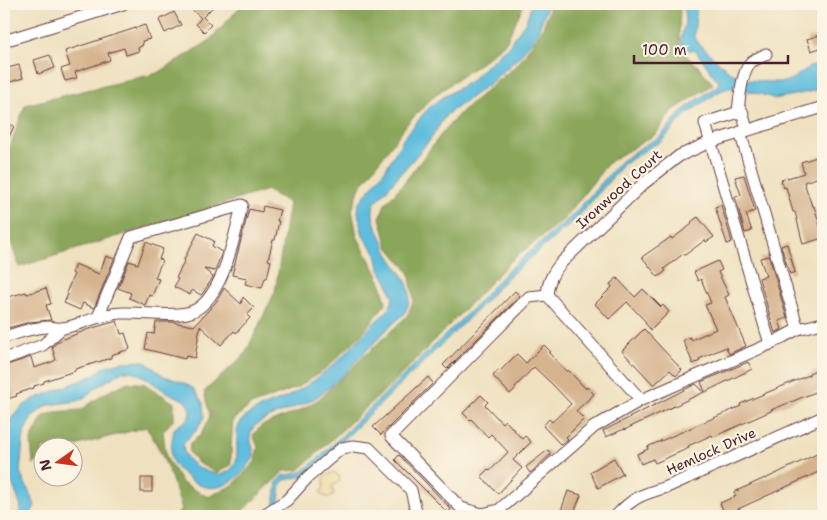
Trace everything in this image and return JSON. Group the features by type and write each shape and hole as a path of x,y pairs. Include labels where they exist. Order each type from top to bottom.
{"street":[{"path":"4,40 123,4"},
{"path":"738,112 739,99 750,62 766,54"},
{"name":"Ironwood Court","path":"547,295 553,272 643,184 680,156 710,142 823,107"},
{"path":"770,344 705,123 742,111 744,131 798,329"},
{"path":"4,336 37,328 62,328 98,317 122,313 189,313 198,308 207,299 227,265 242,205 131,237 98,317"},
{"path":"641,400 547,295 530,298 391,436 462,508 482,514 499,510 594,427 641,400 770,344 798,329 823,323"},
{"path":"4,359 43,345 62,328"},
{"name":"Hemlock Drive","path":"616,516 627,503 646,493 667,487 823,417"},
{"path":"262,516 287,500 308,477 342,448 353,446 368,448 411,490 416,516"}],"green space":[{"path":"243,4 524,4 506,42 435,95 407,124 360,187 352,210 357,236 380,280 386,303 361,335 324,370 296,388 251,405 233,420 231,465 217,473 198,463 189,452 190,443 201,435 210,416 204,392 245,354 275,292 289,203 267,190 19,267 4,220 4,163 25,105 158,73 209,41"},
{"path":"551,4 680,4 679,36 681,51 699,67 713,84 671,112 656,134 609,162 564,219 512,260 397,379 299,470 284,471 237,516 175,516 182,510 179,499 162,456 146,427 82,444 82,438 32,438 43,417 54,412 81,410 104,394 128,382 145,384 174,403 174,419 163,431 166,457 182,483 208,497 233,485 255,462 258,447 253,435 261,426 301,410 319,399 407,316 414,300 409,272 388,247 380,218 385,204 462,111 519,63 543,28"}],"sand":[{"path":"334,472 339,476 340,481 332,486 334,495 329,498 322,495 321,492 324,487 324,477"}],"water":[{"path":"532,4 548,4 537,34 519,57 489,84 446,115 430,140 374,204 373,214 375,223 387,252 407,283 410,298 403,315 351,367 318,396 257,424 250,435 254,457 241,474 225,485 216,487 206,487 197,484 178,470 172,460 171,449 174,429 190,416 187,404 141,375 123,371 82,399 49,405 32,417 25,430 20,472 35,505 30,516 18,516 21,507 4,460 4,437 7,423 23,406 34,399 92,376 106,366 122,362 144,361 164,376 184,383 194,389 203,403 204,417 197,430 184,442 183,449 185,455 194,465 207,472 220,475 229,471 235,464 237,457 237,432 239,424 245,417 257,409 290,395 317,378 346,352 391,306 393,297 379,268 376,254 363,236 358,212 359,203 385,170 404,138 425,112 438,100 469,82 509,45 526,21"},
{"path":"684,4 697,4 694,36 699,44 731,73 748,80 784,82 794,78 809,67 823,64 823,89 774,99 734,87 722,90 685,115 662,141 624,164 576,219 507,278 478,309 324,459 304,476 285,480 281,484 277,516 273,516 277,482 283,476 302,472 321,456 475,306 504,274 573,215 621,161 659,138 682,111 718,85 719,81 696,51 685,49 682,44 681,39 685,23"}],"building":[{"path":"186,4 216,4 203,17 211,25 204,32 196,24 201,18"},
{"path":"174,12 181,25 165,33 159,20"},
{"path":"145,25 150,39 142,41 143,45 138,48 139,51 126,55 124,48 108,53 110,60 75,72 77,78 65,81 61,69 70,66 65,51"},
{"path":"823,34 823,47 811,51 807,39"},
{"path":"50,55 55,68 38,74 34,60"},
{"path":"19,65 23,78 7,83 4,69"},
{"path":"4,122 14,126 4,148"},
{"path":"823,155 823,176 804,182 821,229 823,229 823,238 803,244 795,212 793,212 786,187 784,188 781,180 804,173 801,162"},
{"path":"744,175 755,211 746,214 752,231 745,233 735,197 741,195 735,177"},
{"path":"721,205 732,242 727,244 715,207"},
{"path":"263,206 280,210 275,240 273,240 268,260 271,261 267,278 265,278 262,288 245,284 247,278 232,275 249,209 262,212"},
{"path":"698,217 714,237 706,242 705,240 685,255 683,254 664,269 666,271 658,277 642,257 671,237 672,239"},
{"path":"198,233 214,241 212,246 222,252 215,271 204,269 213,277 203,293 201,295 192,290 190,295 174,287 184,259"},
{"path":"146,242 163,249 159,259 162,260 155,278 159,279 152,296 149,295 145,305 129,298 131,293 118,288 129,261 138,264"},
{"path":"787,244 795,272 790,274 781,246"},
{"path":"106,256 114,259 94,308 83,303 80,310 64,303 74,274 72,273 75,264 99,274"},
{"path":"769,256 787,318 779,321 782,329 775,333 759,278 766,276 760,258"},
{"path":"718,261 722,270 718,272 729,295 725,297 746,346 729,354 726,347 699,359 700,361 693,364 683,340 690,337 691,340 716,329 705,305 711,303 701,279 698,281 694,272"},
{"path":"617,278 635,297 643,289 661,307 663,305 669,312 651,330 627,302 609,319 595,304 612,287 610,284"},
{"path":"46,288 51,304 46,305 51,320 30,322 4,329 4,298"},
{"path":"224,288 241,304 243,297 254,308 247,315 250,318 221,345 200,326 195,358 186,356 185,359 145,349 148,333 154,334 156,322 172,322 194,326 216,302"},
{"path":"515,291 520,296 447,369 443,365"},
{"path":"117,321 121,334 125,333 130,349 111,355 111,358 44,381 44,383 34,386 34,388 4,400 4,382 7,381 4,366 31,357 34,368 52,362 56,360 52,347 59,341 89,329"},
{"path":"644,329 682,370 676,376 670,370 654,385 622,351"},
{"path":"544,345 567,372 568,370 586,389 587,387 594,394 576,411 584,419 566,437 568,439 561,445 543,426 549,419 552,422 571,404 553,385 534,367 510,394 493,376 517,354 526,363"},
{"path":"748,362 752,369 705,392 701,382"},
{"path":"823,367 823,389 771,410 713,437 712,435 688,446 689,448 655,463 653,459 641,464 637,454 648,449 647,447 741,406 740,404 809,375 809,373"},
{"path":"428,377 433,383 381,435 373,427"},
{"path":"696,384 704,392 606,437 603,431"},
{"path":"481,395 488,402 485,405 502,423 505,420 522,439 525,436 531,442 513,460 522,468 498,494 481,476 488,469 490,471 508,452 491,434 488,437 463,413"},
{"path":"548,450 551,454 530,473 526,467"},
{"path":"823,451 823,470 725,515 720,503 736,496 734,492"},
{"path":"399,455 451,509 448,513 395,460"},
{"path":"614,458 623,474 598,488 590,472"},
{"path":"141,478 152,478 152,492 141,492"},
{"path":"568,491 581,495 575,510 591,516 559,516"}]}
